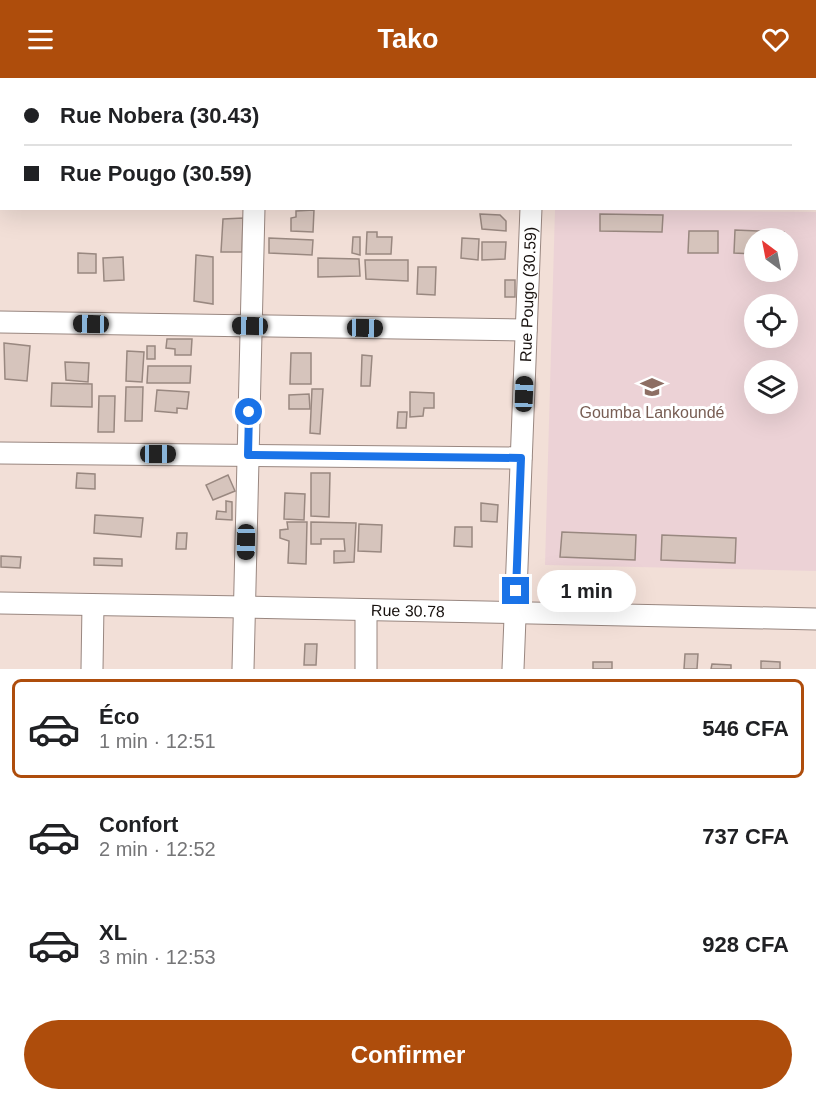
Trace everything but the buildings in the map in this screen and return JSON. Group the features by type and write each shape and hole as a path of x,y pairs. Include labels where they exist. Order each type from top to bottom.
{"street":[{"path":"243,669 254,210"},
{"name":"Rue Pougo (30.59)","path":"513,669 531,210"},
{"path":"0,322 526,330"},
{"path":"0,453 521,458"},
{"name":"Rue 30.78","path":"0,603 816,619"},
{"path":"92,669 93,605"},
{"path":"366,611 366,669"}],"shaded area":[{"name":"Goumba Lankoundé","path":"555,210 816,212 816,571 545,565"}],"place":[{"name":"Goumba Lankoundé","path":"652,387"}],"route":[{"path":"249,412 248,455 521,458 516,591"}]}
